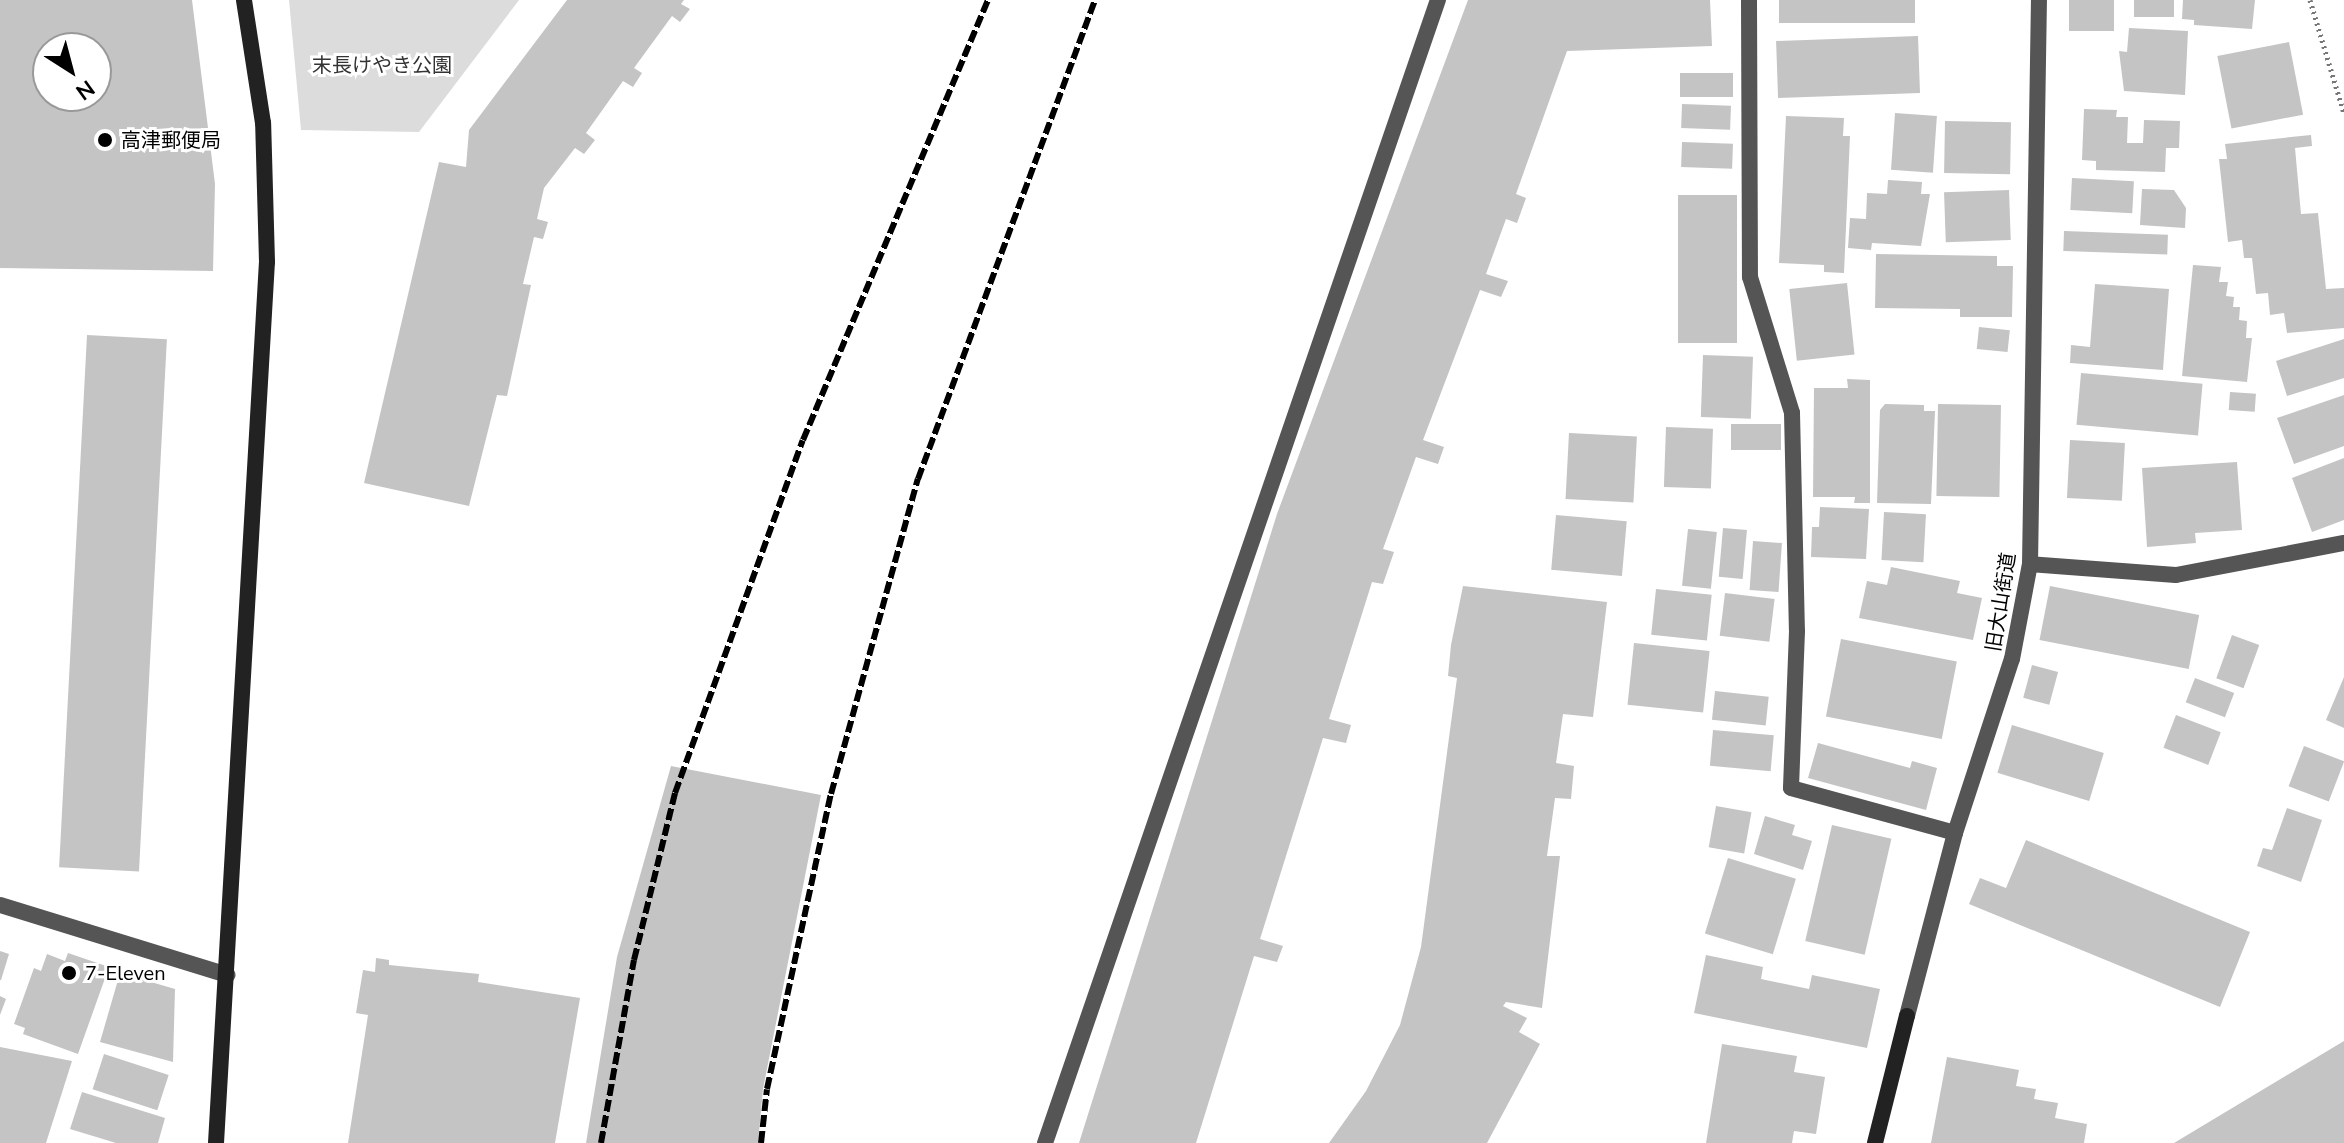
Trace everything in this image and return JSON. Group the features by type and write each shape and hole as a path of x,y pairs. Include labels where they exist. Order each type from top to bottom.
{"street":[{"path":"216,1143 267,262 263,123 244,0"},
{"path":"1045,1143 1438,0"},
{"path":"1749,0 1750,277 1792,413 1797,631 1791,788 1955,833"},
{"name":"旧大山街道","path":"1875,1143 1955,833 2012,659 2030,564 2039,0"},
{"path":"2030,564 2176,575 2344,543"},
{"path":"0,905 227,975"}],"path":[{"path":"2310,0 2344,113"}],"green space":[{"name":"末長けやき公園","path":"289,0 519,0 419,132 301,130"}],"building":[{"name":"高津郵便局","path":"0,0 192,0 215,184 213,271 0,268"},
{"path":"567,0 684,0 681,4 690,9 680,22 672,16 634,68 642,73 633,87 623,81 586,133 595,140 584,154 575,148 544,188 537,219 548,222 543,239 534,237 523,284 531,285 507,396 497,395 469,506 364,483 439,162 466,167 469,130"},
{"path":"1468,0 1710,0 1712,46 1567,51 1516,194 1526,198 1517,223 1506,219 1486,274 1508,281 1501,297 1480,290 1423,440 1444,447 1438,464 1416,457 1383,549 1394,552 1383,584 1372,582 1329,719 1351,725 1346,743 1323,738 1260,939 1283,946 1277,962 1254,956 1196,1143 1079,1143 1277,514"},
{"path":"1779,0 1915,0 1915,23 1779,23"},
{"path":"2069,0 2114,0 2114,31 2069,31"},
{"path":"2134,0 2174,0 2174,17 2134,17"},
{"path":"2183,0 2255,0 2252,29 2194,25 2194,20 2182,19"},
{"path":"2129,28 2188,31 2185,95 2124,91 2119,51 2127,52"},
{"path":"1918,36 1920,93 1778,98 1776,41"},
{"path":"2289,42 2303,115 2231,129 2217,56"},
{"path":"1680,73 1733,73 1733,97 1680,97"},
{"path":"1682,104 1731,106 1730,130 1681,128"},
{"path":"2084,109 2117,110 2116,117 2128,117 2127,143 2143,143 2144,120 2180,121 2179,148 2166,148 2165,172 2096,170 2096,161 2082,160"},
{"path":"1895,113 1937,116 1933,173 1891,170"},
{"path":"1786,116 1844,118 1843,136 1850,136 1844,273 1824,272 1824,265 1779,263"},
{"path":"1945,121 2011,122 2010,174 1944,173"},
{"path":"2311,135 2312,146 2295,148 2301,214 2318,213 2326,289 2344,288 2344,328 2287,333 2284,313 2270,315 2268,293 2256,294 2252,258 2244,258 2242,240 2228,242 2219,159 2227,159 2225,144"},
{"path":"1682,142 1733,144 1732,169 1681,167"},
{"path":"2072,178 2134,181 2132,213 2070,210"},
{"path":"1888,180 1922,182 1921,194 1930,194 1921,246 1872,243 1871,250 1848,248 1850,218 1866,219 1867,193 1887,194"},
{"path":"2142,189 2174,190 2186,208 2185,228 2140,225"},
{"path":"2009,190 2011,240 1946,242 1944,192"},
{"path":"1678,195 1737,195 1737,343 1678,343"},
{"path":"2064,231 2168,235 2167,255 2063,251"},
{"path":"1876,254 1997,256 1997,266 2013,266 2012,317 1960,317 1960,309 1875,308"},
{"path":"2193,265 2221,267 2219,282 2228,282 2226,296 2234,297 2233,307 2240,307 2239,320 2247,321 2246,338 2252,338 2247,382 2182,376"},
{"path":"1847,283 1855,355 1797,361 1789,289"},
{"path":"2095,284 2169,289 2163,370 2070,363 2071,345 2090,347"},
{"path":"1979,327 2010,330 2008,352 1977,349"},
{"path":"87,335 167,339 139,871 59,867"},
{"path":"2344,339 2344,378 2287,396 2276,361"},
{"path":"1703,355 1753,357 1751,419 1701,417"},
{"path":"2081,373 2203,384 2198,435 2076,425"},
{"path":"1847,379 1870,380 1870,503 1854,503 1855,497 1813,497 1814,388 1848,388"},
{"path":"2230,392 2256,394 2255,412 2229,410"},
{"path":"2344,395 2344,446 2294,464 2277,418"},
{"path":"1885,404 1924,405 1924,411 1935,411 1931,504 1877,503 1880,410"},
{"path":"1938,404 2001,405 1999,497 1936,496"},
{"path":"1731,424 1781,424 1781,450 1731,450"},
{"path":"1666,427 1713,429 1711,489 1664,487"},
{"path":"1569,433 1637,437 1633,502 1566,499"},
{"path":"2070,440 2125,443 2122,501 2067,498"},
{"path":"2344,458 2344,520 2312,532 2292,478"},
{"path":"2237,462 2242,530 2195,533 2196,543 2147,547 2142,468"},
{"path":"1820,507 1869,509 1866,559 1811,557 1812,527 1819,527"},
{"path":"1884,512 1926,514 1923,562 1881,560"},
{"path":"1556,515 1627,521 1622,576 1551,570"},
{"path":"1723,528 1747,530 1743,579 1719,577"},
{"path":"1688,529 1717,532 1711,589 1682,586"},
{"path":"1753,541 1782,543 1779,592 1750,590"},
{"path":"1891,567 1960,581 1957,593 1982,598 1973,640 1859,618 1867,581 1887,585"},
{"path":"1463,586 1607,602 1593,717 1563,714 1556,763 1574,766 1571,799 1555,798 1547,856 1560,856 1542,1008 1506,1002 1503,1006 1527,1018 1519,1032 1540,1044 1487,1143 1329,1143 1366,1091 1400,1025 1421,947 1457,678 1448,676 1451,645"},
{"path":"2050,586 2199,615 2189,669 2040,640"},
{"path":"1656,589 1712,595 1707,641 1651,635"},
{"path":"1725,593 1775,599 1769,642 1720,636"},
{"path":"2232,635 2259,645 2244,688 2216,678"},
{"path":"1841,639 1957,662 1942,739 1826,717"},
{"path":"1634,643 1710,651 1703,713 1628,705"},
{"path":"2032,665 2058,672 2049,705 2023,698"},
{"path":"2344,677 2344,728 2326,720"},
{"path":"2195,678 2234,693 2225,717 2186,702"},
{"path":"1715,691 1769,697 1766,725 1712,720"},
{"path":"2176,715 2221,732 2208,765 2163,748"},
{"path":"2012,725 2104,753 2089,801 1997,773"},
{"path":"1713,730 1774,735 1771,771 1710,766"},
{"path":"1818,743 1910,768 1912,761 1937,768 1926,810 1808,778"},
{"path":"2304,746 2344,761 2329,802 2289,786"},
{"path":"671,766 821,795 763,1089 758,1143 586,1143 617,957"},
{"path":"1716,806 1751,812 1744,854 1709,847"},
{"path":"2287,808 2322,820 2301,882 2257,866 2263,848 2272,850"},
{"path":"1765,816 1795,825 1792,835 1812,841 1803,870 1754,854"},
{"path":"1832,825 1891,839 1865,955 1805,941"},
{"path":"2026,840 2250,932 2220,1007 1969,904 1980,878 2006,888"},
{"path":"1728,858 1796,879 1773,954 1705,934"},
{"path":"0,951 9,954 1,980 0,980"},
{"path":"68,953 109,967 78,1054 23,1034 25,1028 14,1024 34,968 41,971 47,954 65,961"},
{"path":"1706,955 1763,967 1761,979 1809,989 1812,975 1880,989 1867,1048 1694,1013"},
{"path":"376,958 389,960 389,965 479,974 478,982 580,998 555,1143 348,1143 368,1015 356,1013 363,970 375,972"},
{"path":"120,973 175,989 173,1062 100,1042"},
{"path":"0,996 6,999 0,1015"},
{"path":"2344,1041 2344,1143 2174,1143"},
{"path":"1722,1044 1797,1056 1794,1072 1825,1077 1816,1134 1794,1131 1792,1143 1706,1143"},
{"path":"0,1047 72,1061 46,1143 0,1143"},
{"path":"104,1054 169,1075 157,1110 93,1089"},
{"path":"1947,1057 2019,1070 2016,1086 2036,1089 2034,1099 2058,1103 2055,1118 2087,1124 2084,1143 1931,1143"},
{"path":"82,1092 165,1118 158,1143 116,1143 70,1129"}],"railway":[{"path":"601,1143 634,960 675,793 803,440 988,0"},
{"path":"761,1143 767,1089 831,794 918,479 1095,0"}],"place":[{"name":"高津郵便局","path":"105,140"},
{"name":"7-Eleven","path":"69,973"}]}
